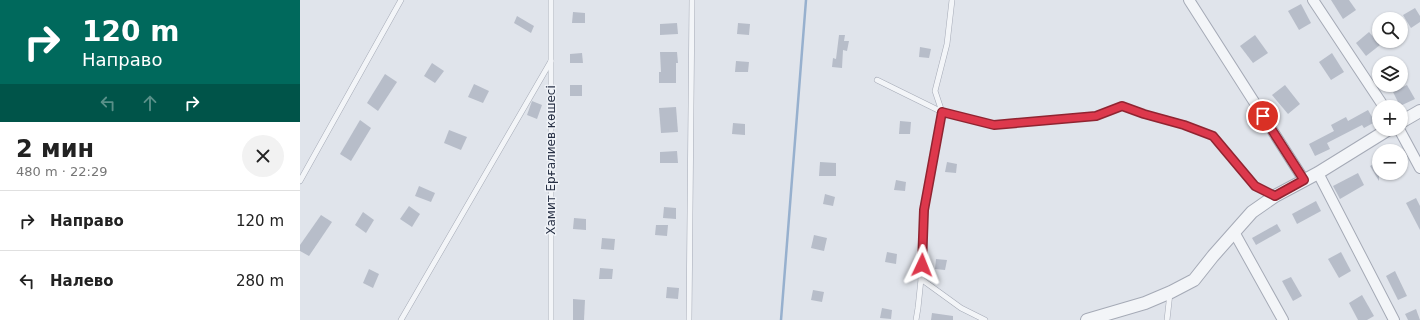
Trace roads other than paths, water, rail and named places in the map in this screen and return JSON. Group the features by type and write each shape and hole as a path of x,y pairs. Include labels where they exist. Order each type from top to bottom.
{"street":[{"path":"1190,0 1304,180"},
{"path":"1313,0 1379,100"},
{"path":"1408,118 1420,112"},
{"path":"1092,319 1145,303 1194,280 1252,212 1275,196 1318,173 1378,136"},
{"path":"1403,136 1420,168"},
{"path":"1318,173 1394,320"},
{"path":"1234,232 1283,320"}],"lane":[{"path":"300,182 401,0"},
{"name":"Хамит Ерғалиев көшесі","path":"551,0 551,320"},
{"path":"689,320 692,0"},
{"path":"916,320 921,279 924,210 942,112 935,91 947,44 952,0"},
{"path":"401,320 551,60"},
{"path":"878,80 942,112 994,125 1096,116 1122,106 1144,114 1184,125 1213,136 1255,186 1275,196"},
{"path":"921,279 961,308 985,320"},
{"path":"1167,320 1171,292"}],"waterway":[{"path":"781,320 806,0"}]}
